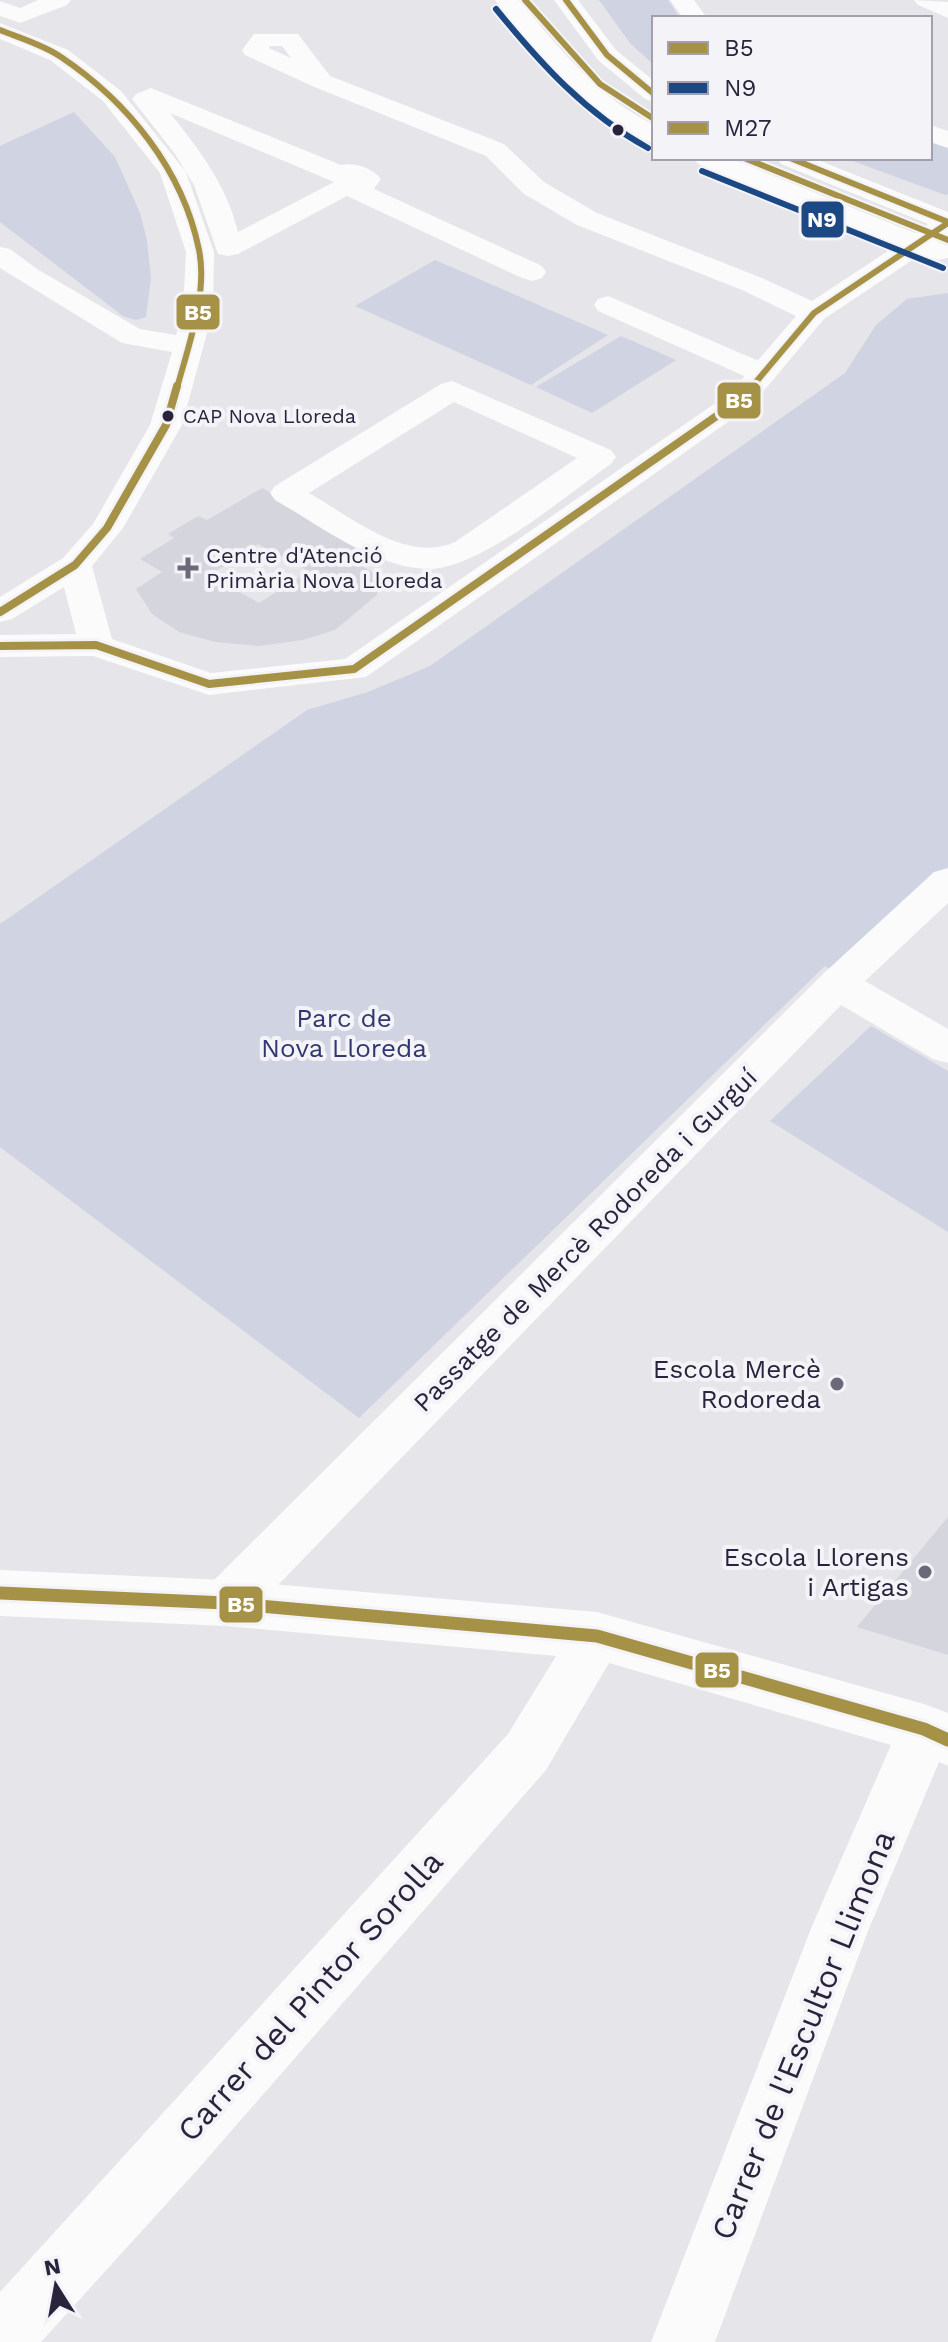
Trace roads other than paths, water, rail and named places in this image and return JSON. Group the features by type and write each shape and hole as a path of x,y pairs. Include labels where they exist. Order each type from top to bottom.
{"street":[{"path":"0,8 20,16 59,0"},
{"path":"507,0 577,83 638,129 652,134"},
{"path":"566,0 607,55 652,92"},
{"path":"926,0 948,11"},
{"path":"0,30 59,55 112,96 173,172 200,252 198,311 166,425 107,528 75,565 0,612"},
{"path":"321,81 495,150 534,188 587,219 752,284 814,313"},
{"path":"112,96 147,86 368,179 357,191 532,272"},
{"path":"151,96 356,181 228,248 223,221 209,184 195,159 145,99 151,96"},
{"path":"712,160 933,249"},
{"path":"0,646 96,645 209,684 354,669 741,399 814,313 933,249 948,222 795,160"},
{"path":"0,255 27,275 132,337 189,346"},
{"path":"608,305 762,373"},
{"path":"452,390 600,457 467,549 447,557 422,559 396,553 286,493 452,390"},
{"path":"75,565 96,645"},
{"name":"Passatge de Mercè Rodoreda i Gurguí","path":"226,1603 837,984 948,881"},
{"path":"837,984 948,1048"},
{"path":"0,1593 226,1603 597,1636 936,1735"},
{"name":"Carrer del Pintor Sorolla","path":"0,2339 177,2146 527,1752 597,1636"},
{"name":"Carrer de l'Escultor Llimona","path":"683,2342 841,1926 906,1778 936,1735"}],"place":[{"name":"CAP Nova Lloreda","path":"168,416"},
{"name":"Centre d'Atenció Primària Nova Lloreda","path":"188,568"},
{"name":"Escola Mercè Rodoreda","path":"837,1384"},
{"name":"Escola Llorens i Artigas","path":"925,1572"}],"park label":[{"name":"Parc de Nova Lloreda","path":"344,1033"}]}
